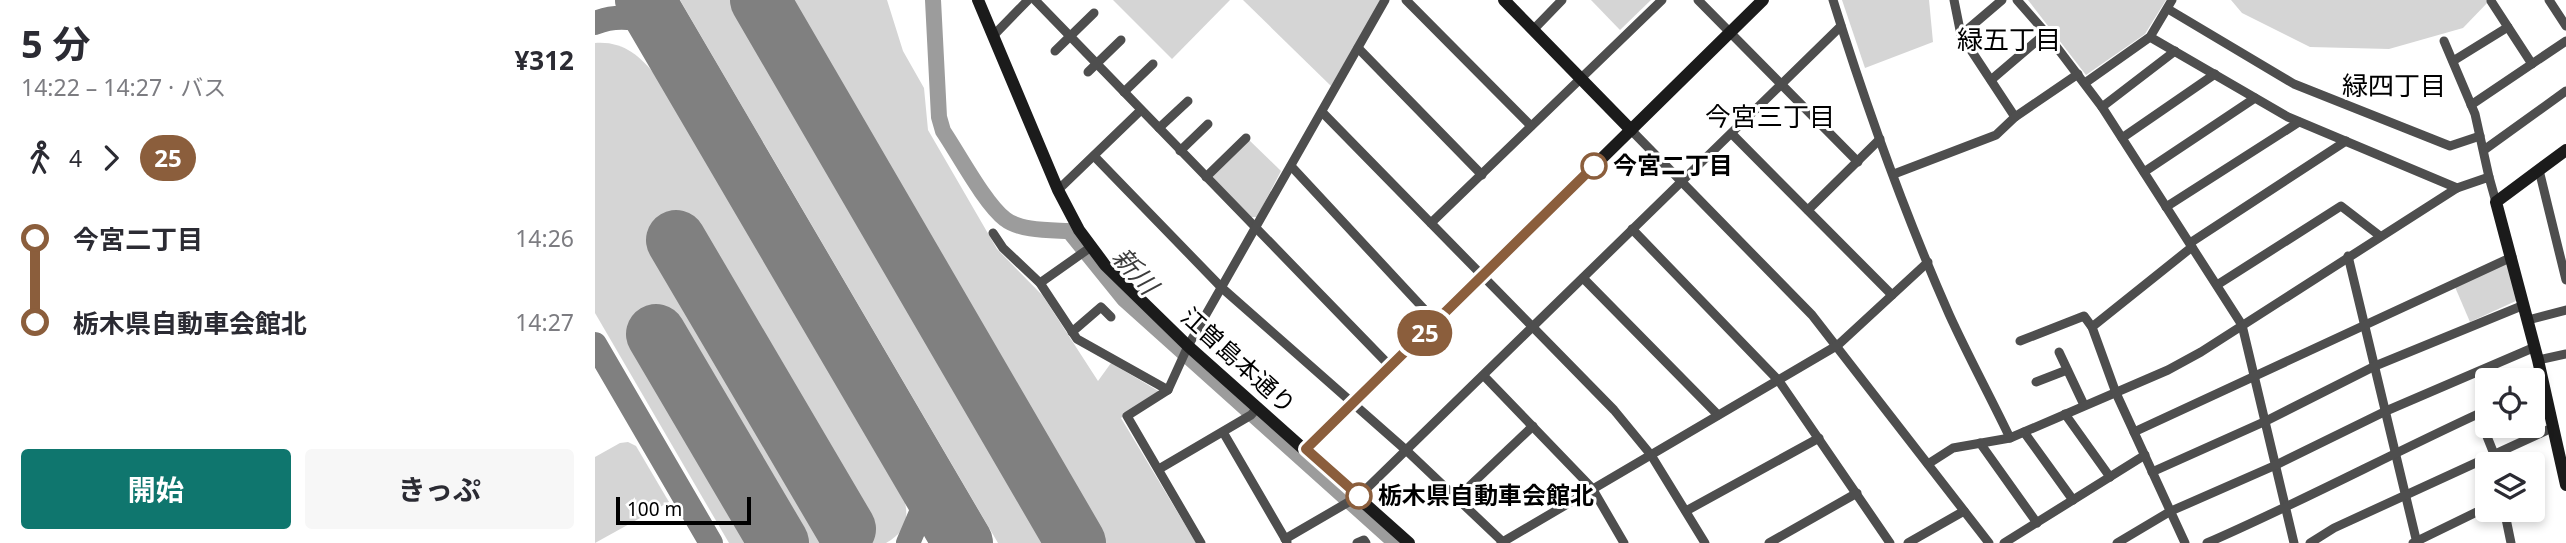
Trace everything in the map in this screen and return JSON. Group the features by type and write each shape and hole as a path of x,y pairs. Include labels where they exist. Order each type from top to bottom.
{"street":[{"name":"江曽島本通り","path":"978,0 1058,190 1091,247 1129,291 1188,346 1409,543"},
{"path":"993,36 1028,0"},
{"path":"1035,0 1390,366"},
{"path":"1202,543 1127,416 1168,390 1188,346 1385,0"},
{"path":"1406,0 1531,126"},
{"path":"1504,0 1682,180 1838,345 1989,543"},
{"path":"1533,30 1562,0"},
{"path":"1431,223 1662,0"},
{"path":"1698,0 1858,162"},
{"path":"1306,449 1763,0"},
{"path":"1833,0 1880,139 1949,315 2010,438"},
{"path":"1954,0 1961,35 2015,117"},
{"path":"1961,35 2002,0"},
{"path":"2017,0 2046,33 2102,107 2242,325 2294,543"},
{"path":"2549,0 2566,26"},
{"path":"2491,1 2532,64"},
{"path":"1894,174 1996,135 2015,117 2150,37 2170,5 2294,85 2450,146 2480,136"},
{"path":"1055,51 1094,13"},
{"path":"1223,432 1286,541 1359,496 1485,377 1632,229 1842,26"},
{"path":"2452,61 2508,27"},
{"path":"1991,80 2046,33"},
{"path":"2150,37 2299,121 2457,188"},
{"path":"1088,72 1121,40"},
{"path":"2444,41 2471,105 2484,149 2489,177 2563,456 2566,485"},
{"path":"2471,105 2566,41"},
{"path":"1358,48 1482,175"},
{"path":"2102,107 2175,51"},
{"path":"1124,92 1153,64"},
{"path":"2122,138 2215,74"},
{"path":"2484,149 2566,91"},
{"path":"2144,172 2255,98"},
{"path":"1159,128 1188,102"},
{"path":"1058,190 1141,110"},
{"path":"1322,112 1614,410 1651,455 1705,543"},
{"path":"2166,207 2299,121"},
{"path":"1180,151 1209,124"},
{"path":"1732,134 1892,295"},
{"path":"1206,177 1246,138"},
{"path":"1808,210 1880,139"},
{"path":"2092,327 2191,245 2346,141"},
{"path":"2496,202 2566,150"},
{"path":"1094,156 1222,288 1407,451 1502,543 1838,345 1928,262"},
{"path":"1291,166 1436,322"},
{"path":"2539,170 2566,280"},
{"path":"1928,464 1953,448 2010,438 2116,393 2201,352 2457,188 2489,177"},
{"path":"2217,285 2341,206 2379,236"},
{"path":"1632,229 1779,381 1890,543"},
{"path":"993,233 1003,248 1040,283 1077,339 1168,390"},
{"path":"1040,283 1091,247"},
{"path":"2348,256 2415,542 2475,513"},
{"path":"2134,432 2512,257"},
{"path":"1583,278 1718,415"},
{"path":"2152,472 2266,421 2375,366 2524,305"},
{"path":"1072,332 1101,307 1111,317"},
{"path":"2528,320 2566,310"},
{"path":"2021,341 2084,316 2092,327 2116,393 2185,543"},
{"path":"2059,352 2084,405"},
{"path":"2117,543 2171,512 2276,465 2386,411 2537,353 2566,354"},
{"path":"2036,382 2067,370"},
{"path":"1485,377 1592,488 1624,543"},
{"path":"1159,469 1251,415 1258,407"},
{"path":"2065,414 2110,477"},
{"path":"2207,543 2286,509 2394,452 2478,414 2492,452"},
{"path":"1457,498 1533,426"},
{"path":"2507,452 2554,427"},
{"path":"2024,432 2073,500"},
{"path":"1686,511 1819,438"},
{"path":"1980,443 2037,523"},
{"path":"2004,543 2145,455"},
{"path":"2311,543 2334,528 2475,467"},
{"path":"1769,543 1857,493"},
{"path":"1908,543 1964,511"},
{"path":"2507,522 2511,543"},
{"path":"1357,543 1364,540 1366,543"}],"shaded area":[{"path":"680,0 887,0 903,51 924,88 928,130 997,249 1043,296 1098,381 1111,363 1160,392 1121,418 1196,543 998,543"},
{"path":"1113,0 1230,0 1172,59"},
{"path":"1243,0 1381,0 1331,86"},
{"path":"1591,0 1651,0 1620,30"},
{"path":"1842,0 1929,0 1933,42 1865,68"},
{"path":"2028,0 2166,0 2145,34 2086,75"},
{"path":"2231,0 2490,0 2463,28 2389,49 2310,47 2242,13"},
{"path":"595,43 614,44 630,51 656,76 905,502 904,526 886,543 729,543 595,313"},
{"path":"1248,139 1281,171 1257,217 1249,217 1211,175"},
{"path":"2508,262 2518,300 2470,322 2455,287"},
{"path":"628,442 636,446 669,502 595,543 595,457 620,443"}],"waterway":[{"name":"新川","path":"933,0 939,117 943,131 997,212 1019,226 1069,231 1124,299 1396,543"}],"taxiway":[{"path":"595,23 628,18 661,26"},
{"path":"595,344 711,543"},
{"path":"908,543 926,501 926,480"}],"runway":[{"path":"645,0 963,543"},
{"path":"760,0 1076,543"},
{"path":"676,240 846,529"},
{"path":"656,334 779,543"}],"bus line":[{"name":"25","path":"1359,496 1306,449 1594,166"}],"place":[{"name":"今宮二丁目","path":"1594,166"},
{"name":"栃木県自動車会館北","path":"1359,496"}],"district":[{"name":"緑五丁目","path":"2009,40"},
{"name":"緑四丁目","path":"2394,86"},
{"name":"今宮三丁目","path":"1770,117"}]}
